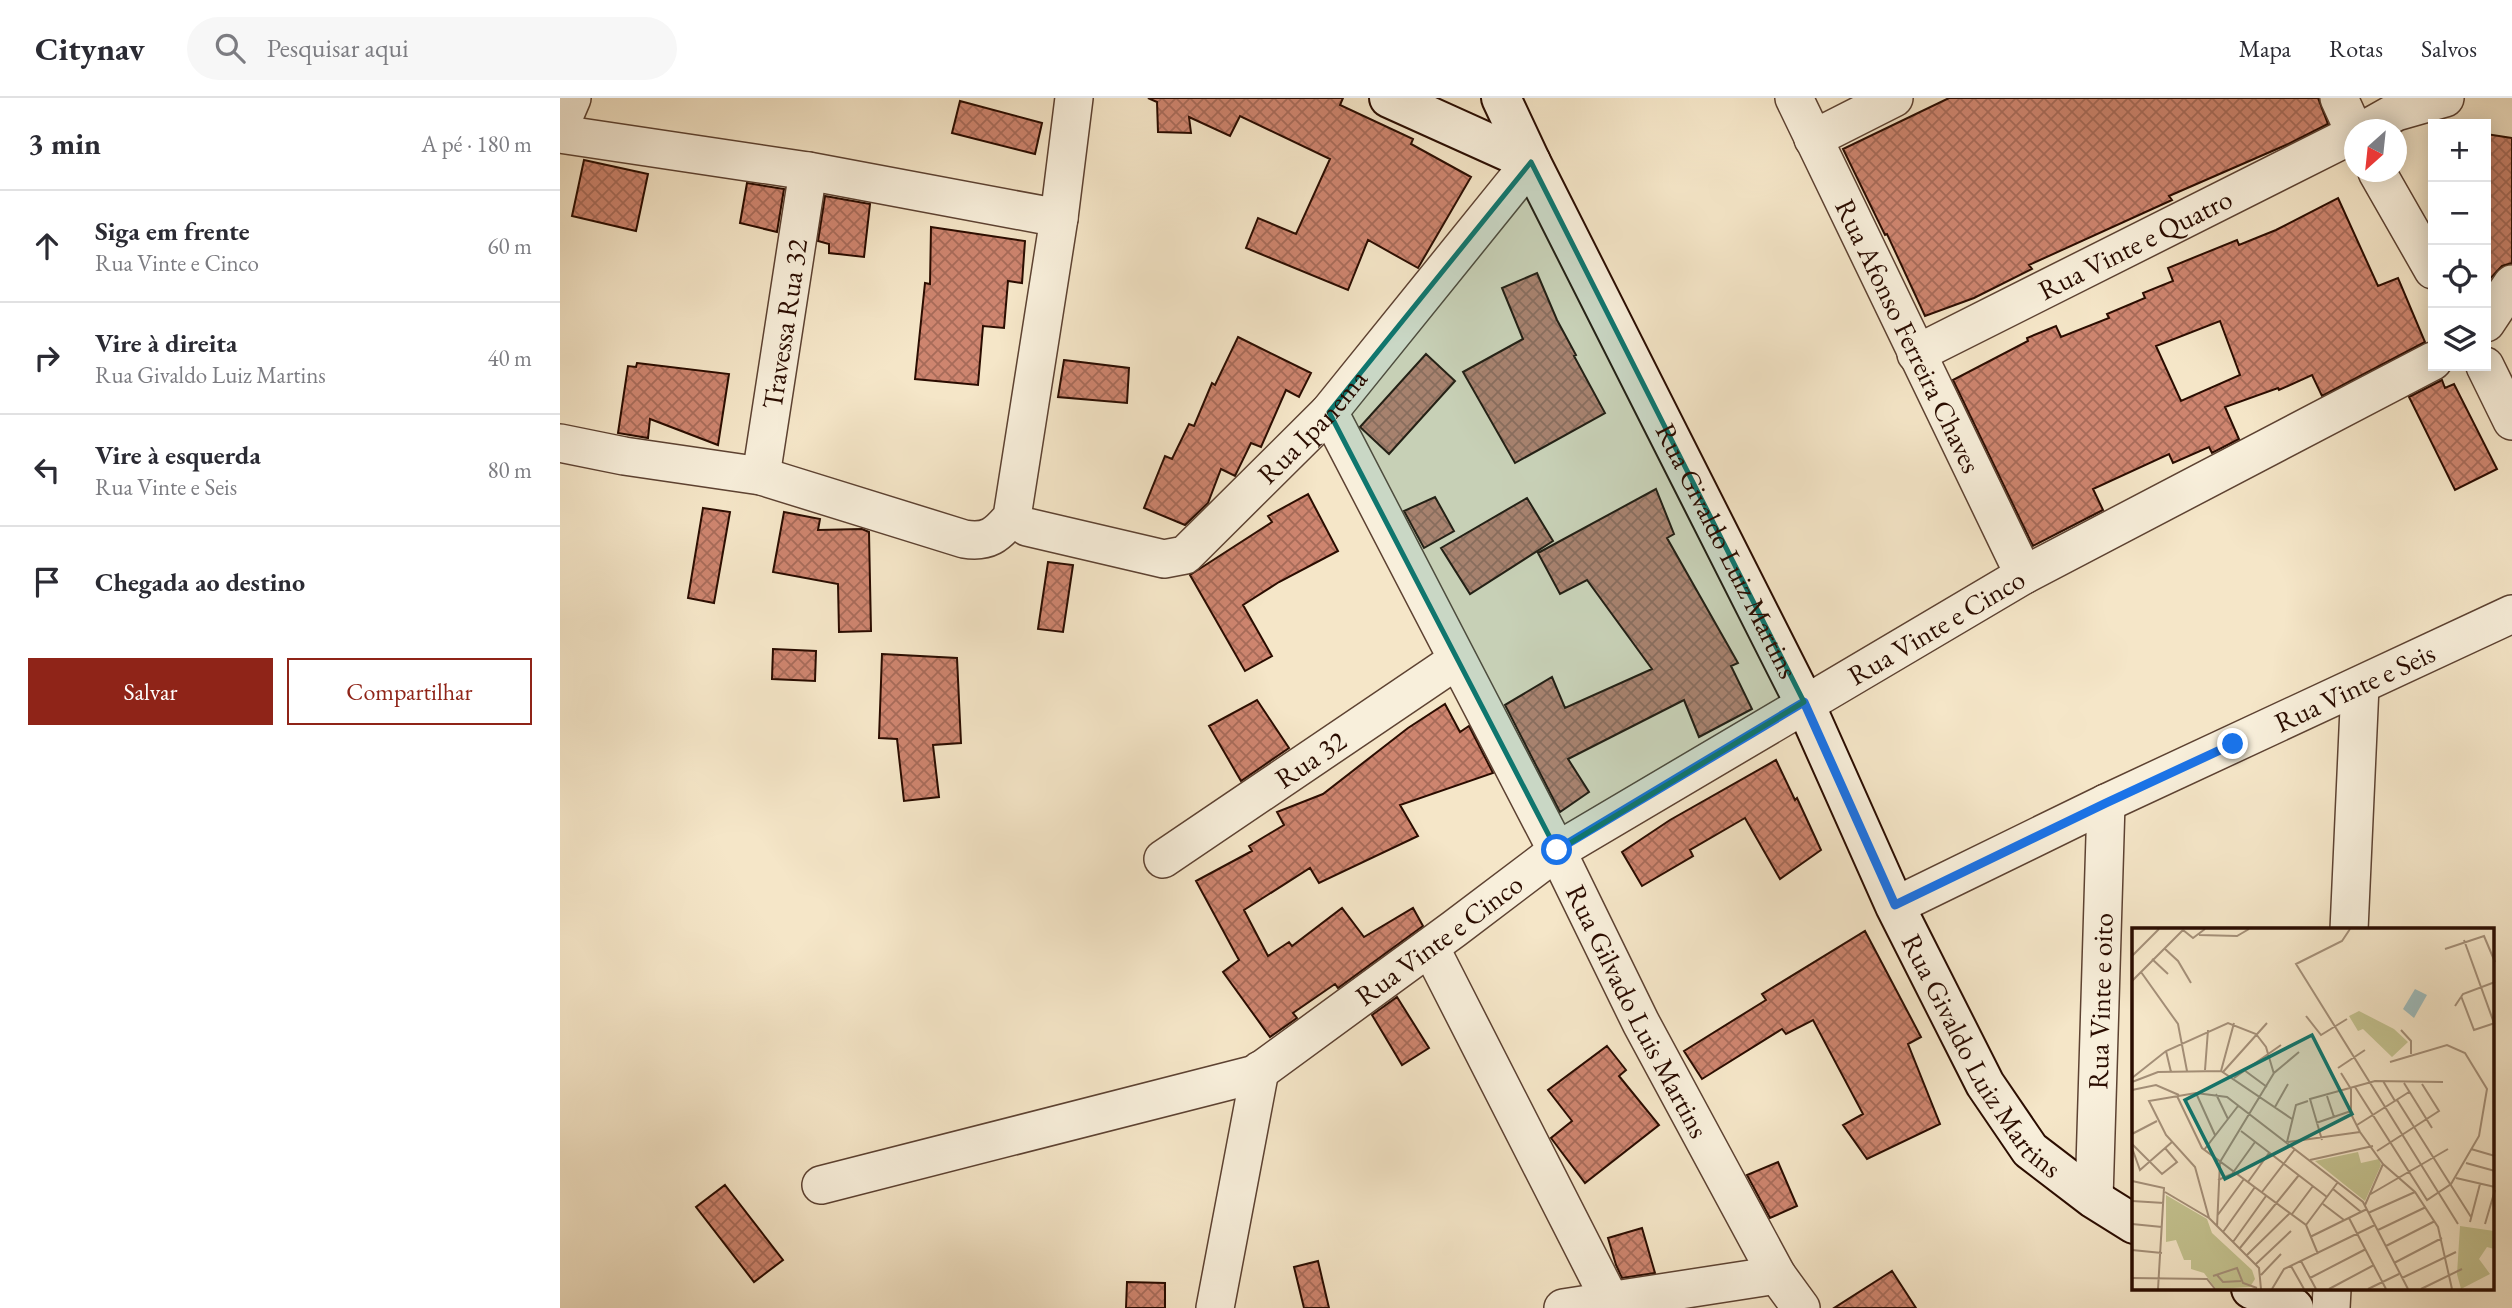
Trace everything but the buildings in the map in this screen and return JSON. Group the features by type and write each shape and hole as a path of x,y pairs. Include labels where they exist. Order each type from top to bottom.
{"street":[{"path":"560,126 572,98"},
{"path":"560,443 625,456 761,476 964,539 981,542 1000,531 1012,517 1059,218 1074,98"},
{"path":"1389,98 1531,162"},
{"name":"Rua Givaldo Luiz Martins","path":"1502,98 1531,162 1804,702 1895,905 1985,1084 2030,1150 2094,1199 2132,1223"},
{"name":"Rua Afonso Ferreira Chaves","path":"1794,98 2024,575"},
{"path":"1813,139 1894,98"},
{"path":"2339,98 2348,119"},
{"path":"2384,119 2396,112 2445,98"},
{"path":"560,134 808,171 1059,218"},
{"name":"Rua Vinte e Quatro","path":"1916,354 2344,137"},
{"name":"Rua Ipanema","path":"1027,527 1164,559 1185,555 1329,412 1531,162"},
{"name":"Travessa Rua 32","path":"761,476 808,171"},
{"path":"2384,182 2428,261"},
{"path":"2491,316 2512,284"},
{"name":"Rua Vinte e Cinco","path":"1258,1072 1430,947 1557,850 1804,702 2024,575 2428,364"},
{"path":"2487,371 2512,421"},
{"name":"Rua Gilvado Luis Martins","path":"1329,412 1557,850 1641,1023 1777,1275 1801,1308"},
{"name":"Rua Vinte e Seis","path":"1895,905 2106,803 2512,614"},
{"name":"Rua 32","path":"1163,859 1457,660"},
{"path":"2349,928 2360,686"},
{"name":"Rua Vinte e oito","path":"2094,1199 2106,803"},
{"path":"1430,947 1610,1300"},
{"path":"821,1185 1258,1072 1215,1308"},
{"path":"1563,1308 1777,1275"},
{"path":"2253,1290 2294,1308"},
{"path":"2331,1308 2332,1290"}],"highlighted area":[{"path":"1531,162 1804,702 1557,851 1329,412"}],"route":[{"path":"1557,850 1804,702 1895,905 2233,744"}]}
